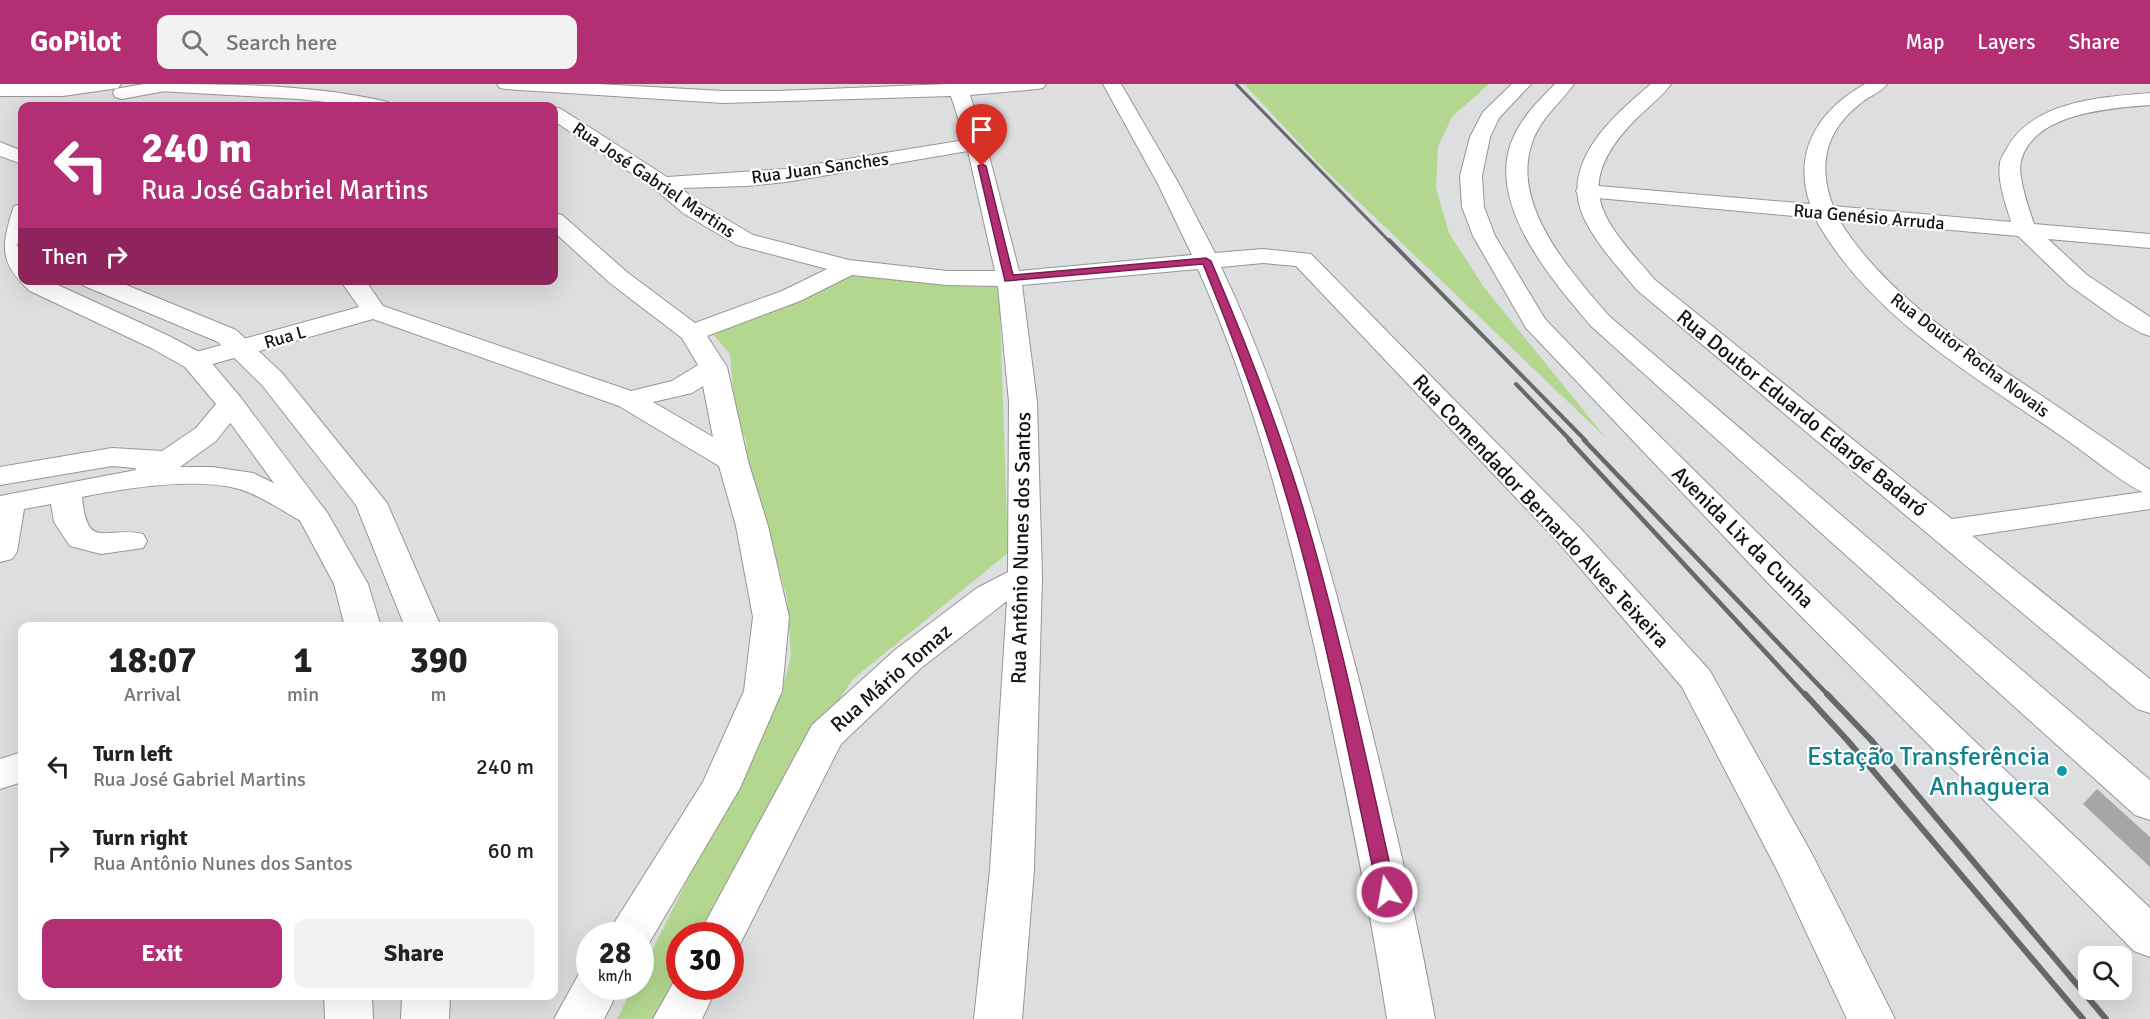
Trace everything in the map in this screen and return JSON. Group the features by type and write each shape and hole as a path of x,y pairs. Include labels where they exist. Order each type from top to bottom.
{"main road":[{"path":"510,85 600,87 723,97 777,90 1037,84"},
{"path":"1112,84 1155,157 1206,261 1248,360 1292,495 1324,610 1400,951 1411,1019"},
{"name":"Avenida Lix da Cunha","path":"1522,84 1490,116 1480,136 1471,176 1473,207 1484,236 1535,323 1616,409 1784,579 2150,937"},
{"path":"1565,84 1532,119 1522,142 1516,165 1516,186 1532,229 1560,276 1600,321 2150,804"},
{"name":"Rua Doutor Eduardo Edargé Badaró","path":"1662,84 1600,146 1589,167 1587,191 1594,215 1610,240 1646,285 2150,699"},
{"name":"Rua Doutor Rocha Novais","path":"1878,84 1851,99 1830,119 1820,137 1814,164 1815,185 1824,213 1850,252 1894,301 1982,367 2150,484"},
{"path":"510,85 537,102"},
{"path":"156,102 160,96 158,86"},
{"path":"0,90 74,88 116,90 158,86 299,93 367,102"},
{"name":"Rua Antônio Nunes dos Santos","path":"958,87 976,144 1009,279 1023,402 1025,577 1012,870 998,1019"},
{"path":"2150,99 2114,102 2076,109 2050,119 2022,138 2010,162 2014,195 2025,230 2078,280 2127,315 2150,328"},
{"name":"Rua José Gabriel Martins","path":"558,116 663,184 691,208 745,240 848,267 947,278 1009,279 1263,256 1303,259 1320,275"},
{"name":"Rua Juan Sanches","path":"663,184 680,181 756,179 976,144"},
{"name":"Rua Genésio Arruda","path":"1587,191 2150,241"},
{"path":"18,219 5,245 18,268"},
{"path":"558,224 619,278 692,333 713,367 733,461 752,526 771,617 762,691 720,788 638,922"},
{"path":"692,333 784,300 825,281 848,267"},
{"name":"Rua Comendador Bernardo Alves Teixeira","path":"1320,275 1570,536 1697,680 1798,868 1871,1019"},
{"path":"38,285 160,342 195,362 231,404 312,514 351,584 362,622"},
{"path":"103,285 227,336 243,349 286,395 371,503 421,622"},
{"path":"356,285 374,311 629,400 733,461"},
{"name":"Rua L","path":"195,362 374,311"},
{"path":"629,400 682,387 713,367"},
{"path":"109,483 169,461 198,442 219,423 231,404"},
{"path":"3,494 112,456 169,461"},
{"path":"3,494 66,492 109,483 176,476 244,480 312,514"},
{"path":"66,492 66,517 80,539 92,544 131,541"},
{"path":"0,552 3,494"},
{"path":"1945,530 2150,500"},
{"name":"Rua Mário Tomaz","path":"728,922 826,735 908,659 989,596 1025,577"},
{"path":"348,1000 349,1019"},
{"path":"425,1019 426,1000"},
{"path":"578,1019 589,1000"},
{"path":"677,1019 687,1000"}],"green space":[{"path":"1244,84 1489,84 1452,117 1438,147 1436,188 1449,233 1483,286 1606,438 1319,164"},
{"path":"865,272 999,283 1008,553 853,679 808,746 716,922 666,922 782,690 791,656 787,598 747,458 746,439 736,423 730,354 711,332 738,316"},
{"path":"666,923 666,1000 674,1000 666,1019 617,1019 626,1000 654,1000 654,947"}],"building":[{"path":"2097,789 2150,837 2150,867 2083,804"}],"railway":[{"path":"1236,84 1390,242"},
{"path":"1389,240 1586,441"},
{"path":"1516,384 1571,441"},
{"path":"1569,440 1806,696"},
{"path":"1584,440 1829,696"},
{"path":"1805,694 1848,741 2083,1019"},
{"path":"1827,694 1871,740 2106,1019"}],"place":[{"name":"Estação Transferência Anhaguera","path":"2062,771"}],"route":[{"path":"982,166 1009,279 1206,261 1248,360 1292,495 1324,610 1358,752 1387,892"}]}
